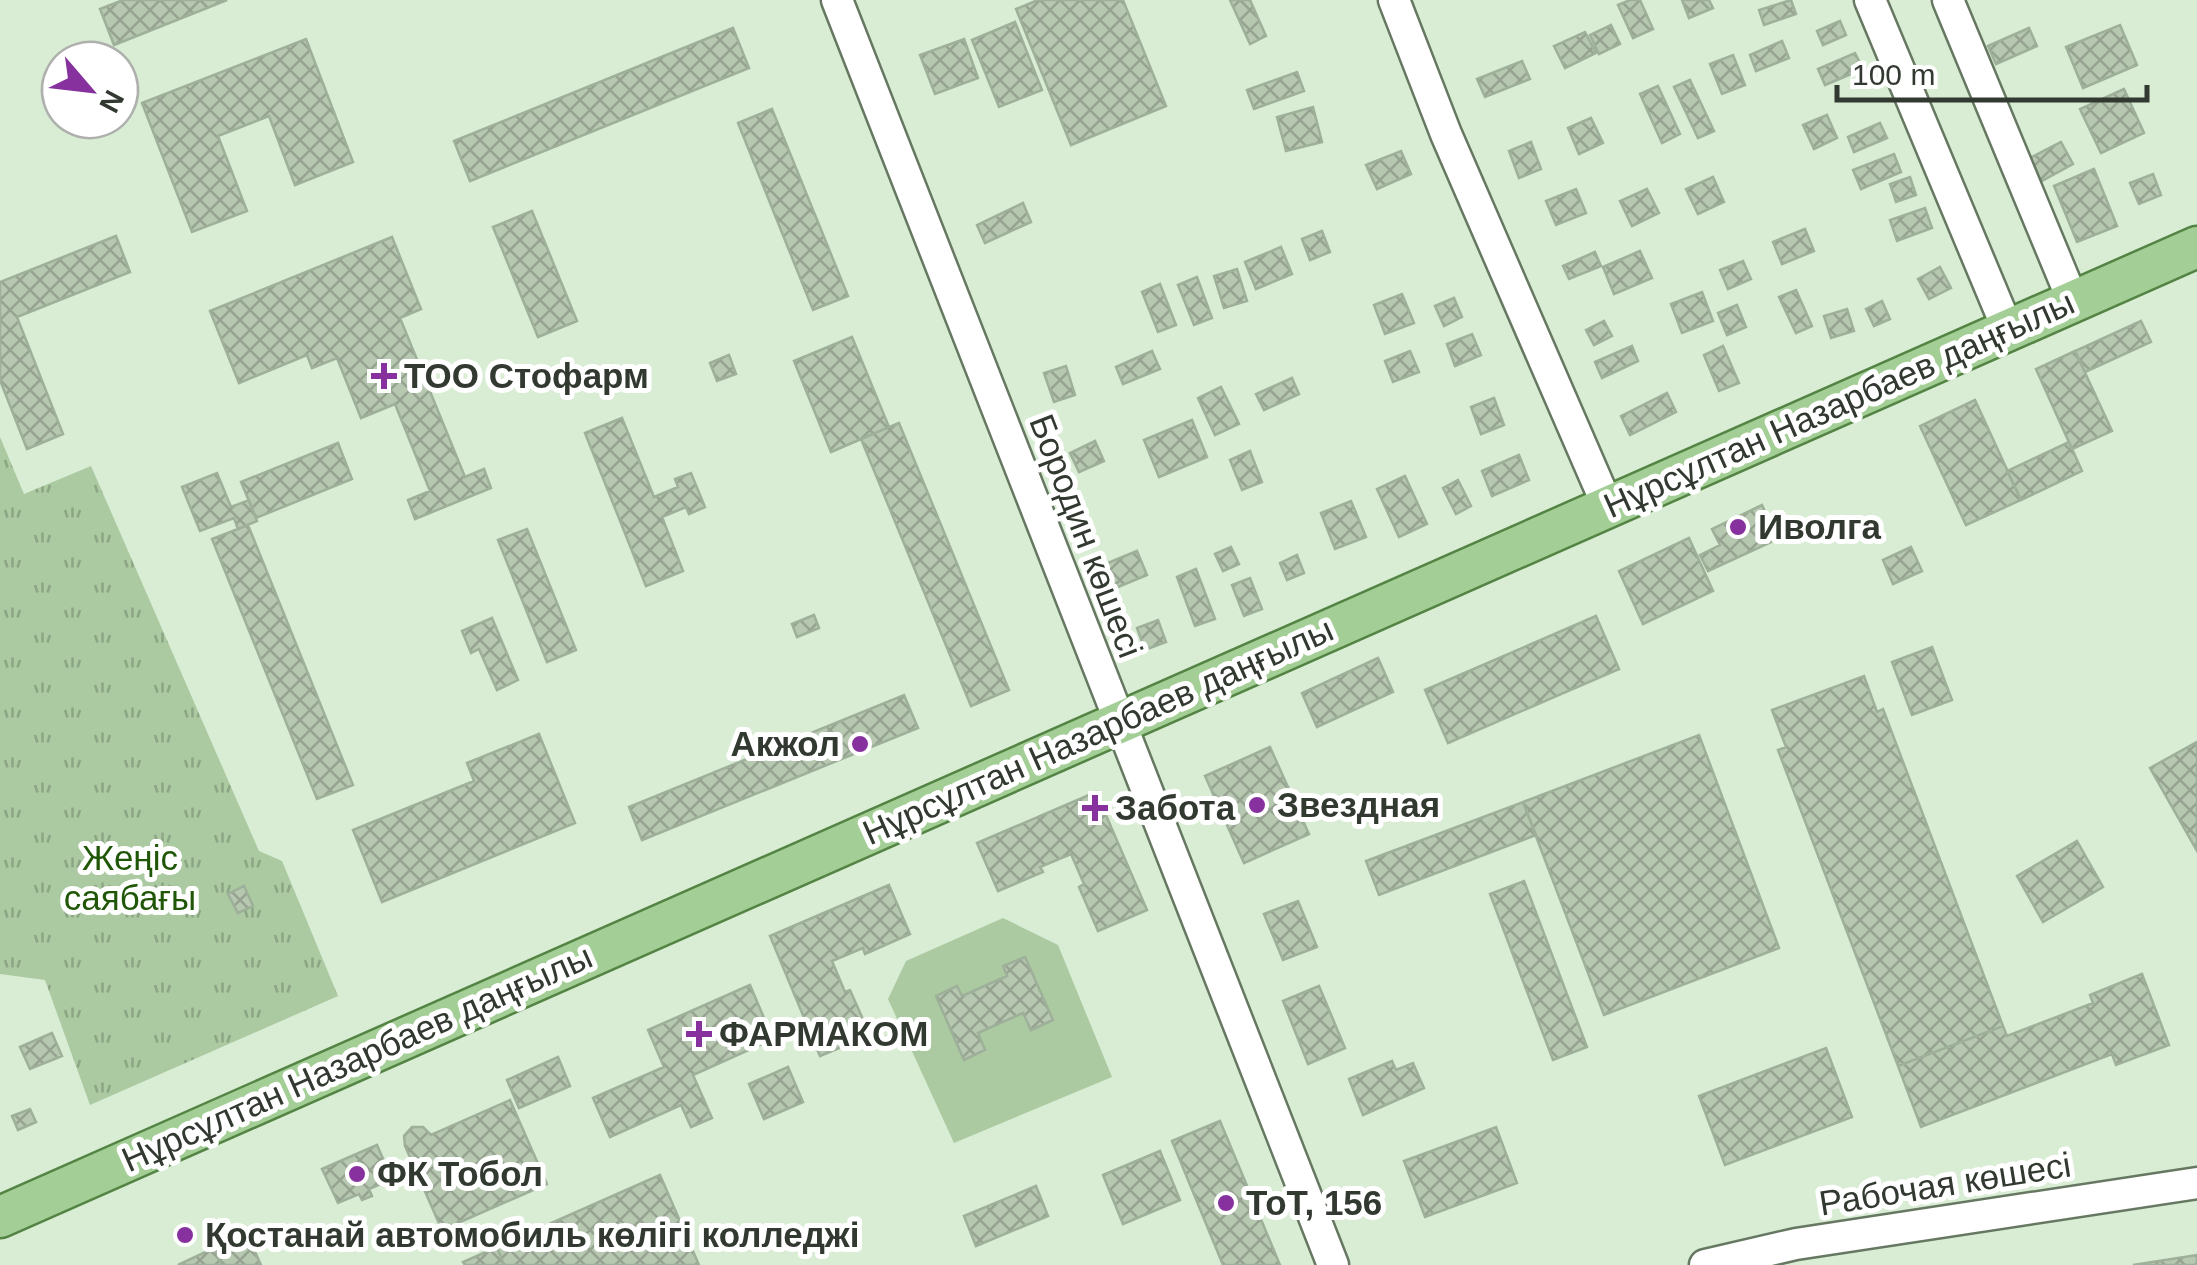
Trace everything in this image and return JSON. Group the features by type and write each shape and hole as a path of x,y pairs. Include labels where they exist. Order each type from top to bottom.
{"main road":[{"name":"Нұрсұлтан Назарбаев даңғылы","path":"0,1217 2197,247"}],"street":[{"path":"1394,0 1446,134 1608,506"},
{"path":"1870,0 2008,330"},
{"path":"1948,0 2073,302"},
{"name":"Бородин көшесі","path":"845,2 1118,723 1333,1265"},
{"name":"Рабочая көшесі","path":"1705,1265 1796,1244 2197,1182"}],"green space":[{"name":"Жеңіс саябағы","path":"0,437 24,494 91,466 259,851 282,861 338,996 90,1105 45,980 0,974"},
{"path":"1003,918 1058,945 1112,1077 954,1143 888,999 906,961"}],"building":[{"path":"123,0 227,0 127,40 112,40 100,9"},
{"path":"1038,0 1123,0 1166,106 1071,145 1016,9"},
{"path":"1230,0 1250,0 1266,36 1250,44"},
{"path":"1640,0 1653,29 1633,38 1618,5"},
{"path":"1682,0 1709,0 1713,8 1689,18"},
{"path":"1791,0 1796,14 1764,25 1759,10"},
{"path":"1840,21 1846,35 1823,45 1817,31"},
{"path":"1015,22 1042,90 999,107 972,40"},
{"path":"1611,25 1620,44 1599,54 1590,35"},
{"path":"2120,25 2137,65 2083,88 2066,47"},
{"path":"733,28 749,68 470,181 454,141"},
{"path":"2029,28 2037,46 1996,64 1988,46"},
{"path":"1585,32 1596,53 1565,68 1554,46"},
{"path":"306,39 353,162 295,185 269,116 218,136 247,211 192,232 142,103"},
{"path":"964,39 978,78 935,94 920,55"},
{"path":"1782,41 1789,58 1756,71 1750,55"},
{"path":"1855,53 1863,69 1825,85 1818,69"},
{"path":"1733,55 1745,85 1722,94 1710,64"},
{"path":"1522,61 1530,79 1485,97 1477,79"},
{"path":"1297,72 1304,91 1254,109 1247,90"},
{"path":"1690,80 1714,131 1698,138 1674,87"},
{"path":"1658,86 1680,134 1662,143 1640,94"},
{"path":"2124,89 2144,133 2101,153 2080,109"},
{"path":"1313,107 1322,142 1286,151 1277,117"},
{"path":"772,109 848,296 813,310 738,123"},
{"path":"1827,115 1837,138 1814,149 1803,125"},
{"path":"1591,118 1603,143 1579,154 1568,128"},
{"path":"1880,123 1887,138 1854,152 1848,137"},
{"path":"1531,142 1541,169 1519,178 1509,151"},
{"path":"2061,142 2073,164 2040,182 2028,159"},
{"path":"1401,151 1411,174 1377,189 1366,165"},
{"path":"1894,154 1901,172 1861,189 1853,170"},
{"path":"2094,169 2117,226 2077,242 2054,186"},
{"path":"2153,174 2161,195 2139,204 2130,183"},
{"path":"1713,177 1724,202 1698,214 1686,189"},
{"path":"1910,177 1916,195 1896,202 1890,184"},
{"path":"1576,189 1586,213 1556,225 1546,201"},
{"path":"1647,189 1659,213 1632,226 1620,201"},
{"path":"1023,203 1031,222 985,243 977,225"},
{"path":"1925,208 1932,228 1897,241 1890,220"},
{"path":"532,211 577,321 538,337 493,227"},
{"path":"1805,229 1814,251 1782,264 1773,242"},
{"path":"1322,231 1330,252 1310,260 1302,239"},
{"path":"116,236 130,272 17,317 63,434 27,449 0,380 0,282"},
{"name":"ТОО Стофарм","path":"392,237 421,309 400,318 465,477 484,469 491,488 415,519 408,500 430,491 395,404 361,418 337,358 312,368 307,355 239,383 210,311"},
{"path":"1281,247 1292,274 1256,289 1245,262"},
{"path":"1640,251 1652,278 1614,294 1603,267"},
{"path":"1595,252 1601,266 1569,279 1563,266"},
{"path":"1743,261 1751,279 1728,289 1720,270"},
{"path":"1940,267 1951,288 1929,299 1918,279"},
{"path":"1237,269 1247,301 1224,308 1214,276"},
{"path":"1197,277 1212,318 1194,325 1178,285"},
{"path":"1160,284 1176,325 1158,332 1142,292"},
{"path":"1796,290 1812,326 1796,333 1779,297"},
{"path":"1702,292 1713,321 1682,333 1671,304"},
{"path":"1402,294 1414,323 1385,334 1374,305"},
{"path":"1454,298 1462,317 1444,326 1435,306"},
{"path":"1882,301 1890,319 1874,326 1866,309"},
{"path":"1737,305 1746,327 1727,335 1718,313"},
{"path":"1847,309 1854,331 1831,338 1824,316"},
{"path":"1604,321 1612,336 1594,345 1586,330"},
{"path":"2141,321 2151,342 2085,372 2075,351"},
{"path":"1472,334 1481,355 1455,366 1447,344"},
{"path":"852,337 889,427 831,452 794,361"},
{"path":"1632,346 1638,361 1602,378 1595,362"},
{"path":"1723,346 1739,383 1719,391 1704,355"},
{"path":"1152,351 1160,369 1123,384 1116,367"},
{"path":"1410,351 1419,372 1393,382 1385,361"},
{"path":"2075,351 2112,431 2072,449 2036,369"},
{"path":"729,355 736,374 717,381 710,363"},
{"path":"1066,366 1075,395 1054,402 1044,373"},
{"path":"1292,378 1299,394 1264,410 1256,394"},
{"path":"1221,387 1239,424 1215,435 1198,398"},
{"path":"1667,393 1676,412 1630,435 1621,416"},
{"path":"1494,398 1504,425 1481,434 1471,407"},
{"path":"1975,400 2021,500 1966,525 1920,426"},
{"path":"622,418 654,497 678,487 675,479 691,473 705,507 689,514 686,507 662,517 683,571 646,586 585,433"},
{"path":"1192,420 1207,457 1159,477 1144,440"},
{"path":"899,423 1009,690 971,706 861,439"},
{"path":"1095,441 1104,461 1079,472 1070,453"},
{"path":"2069,442 2082,471 2021,500 2007,471"},
{"path":"338,443 352,479 256,518 241,482"},
{"path":"1250,451 1262,482 1242,490 1230,460"},
{"path":"1519,455 1529,480 1492,496 1482,471"},
{"path":"217,473 231,507 249,500 257,521 238,529 234,518 200,531 182,487"},
{"path":"1405,476 1427,524 1399,537 1377,489"},
{"path":"1458,480 1471,506 1456,514 1443,488"},
{"path":"1351,501 1366,537 1335,549 1321,513"},
{"path":"1762,505 1778,539 1708,571 1700,555 1720,545 1712,529"},
{"path":"248,525 353,785 317,799 212,539"},
{"path":"527,529 576,650 547,662 498,540"},
{"path":"1689,538 1713,591 1643,624 1619,571"},
{"path":"1231,547 1239,564 1223,571 1215,554"},
{"path":"1911,547 1922,571 1893,584 1883,560"},
{"path":"1137,551 1147,575 1113,589 1103,565"},
{"path":"1297,555 1304,573 1287,580 1280,563"},
{"path":"1196,569 1215,619 1195,626 1177,577"},
{"path":"1250,578 1262,609 1244,616 1232,585"},
{"path":"814,615 819,628 797,637 792,624"},
{"path":"1596,616 1619,669 1448,743 1425,690"},
{"path":"492,618 518,680 497,690 479,649 471,653 462,631"},
{"path":"1158,620 1166,642 1145,650 1137,628"},
{"path":"1932,647 1952,700 1912,715 1892,662"},
{"path":"1378,658 1393,692 1317,727 1302,693"},
{"path":"1864,676 1877,712 1883,709 2003,1026 1898,1066 1778,750 1786,747 1772,710"},
{"path":"904,695 918,728 642,840 629,807"},
{"path":"539,734 575,823 382,902 353,830 474,781 467,763"},
{"path":"1699,735 1779,948 1604,1015 1523,802"},
{"path":"2197,742 2197,851 2150,768"},
{"name":"Звездная","path":"1270,747 1309,834 1244,863 1205,776"},
{"path":"1096,792 1147,910 1098,931 1079,887 1084,884 1071,854 1040,867 1043,872 998,891 977,843"},
{"path":"1523,802 1536,835 1379,895 1366,861"},
{"path":"2077,841 2103,887 2043,922 2017,876"},
{"path":"1524,881 1587,1047 1553,1060 1490,894"},
{"path":"889,885 910,934 865,954 863,948 832,961 870,1035 820,1056 770,936"},
{"path":"244,886 253,906 238,913 228,894"},
{"path":"1298,901 1317,947 1283,960 1264,914"},
{"path":"1025,957 1053,1020 1031,1030 1023,1013 978,1033 985,1050 964,1060 936,996 957,986 962,996 1007,976 1003,966"},
{"path":"2142,974 2169,1045 2116,1065 2112,1054 1921,1127 1898,1066 2003,1026 2007,1036 2093,1003 2090,995"},
{"name":"ФАРМАКОМ","path":"750,985 773,1039 693,1075 712,1118 691,1127 681,1105 610,1137 593,1098 664,1067 648,1030"},
{"path":"1319,986 1345,1048 1308,1064 1283,1001"},
{"path":"52,1033 62,1056 30,1069 20,1047"},
{"path":"1826,1048 1852,1117 1725,1165 1699,1096"},
{"path":"558,1057 570,1086 519,1108 507,1080"},
{"path":"1392,1061 1396,1070 1413,1063 1424,1088 1363,1115 1349,1079"},
{"path":"788,1067 803,1102 764,1119 749,1084"},
{"path":"510,1100 547,1184 442,1230 404,1136 412,1127 423,1127 431,1135"},
{"path":"30,1109 36,1122 18,1130 12,1116"},
{"name":"ТоТ, 156","path":"1220,1121 1280,1265 1223,1265 1172,1141"},
{"path":"1496,1127 1517,1183 1425,1217 1404,1161"},
{"name":"ФК Тобол","path":"377,1145 392,1179 369,1189 372,1196 362,1200 359,1194 338,1203 322,1169"},
{"path":"1160,1151 1180,1200 1123,1224 1103,1175"},
{"path":"660,1175 699,1265 504,1265 497,1247"},
{"path":"1036,1186 1048,1216 976,1246 964,1216"},
{"path":"247,1234 261,1265 222,1265 214,1248"},
{"path":"497,1247 504,1265 463,1262"},
{"path":"214,1248 222,1265 178,1265"},
{"path":"2197,1255 2197,1265 2133,1265"}],"place":[{"name":"ТОО Стофарм","path":"384,376"},
{"name":"Иволга","path":"1738,527"},
{"name":"Акжол","path":"860,744"},
{"name":"Звездная","path":"1257,805"},
{"name":"Забота","path":"1095,808"},
{"name":"ФАРМАКОМ","path":"699,1034"},
{"name":"ФК Тобол","path":"357,1174"},
{"name":"ТоТ, 156","path":"1226,1203"},
{"name":"Қостанай автомобиль көлігі колледжі","path":"185,1235"}]}
